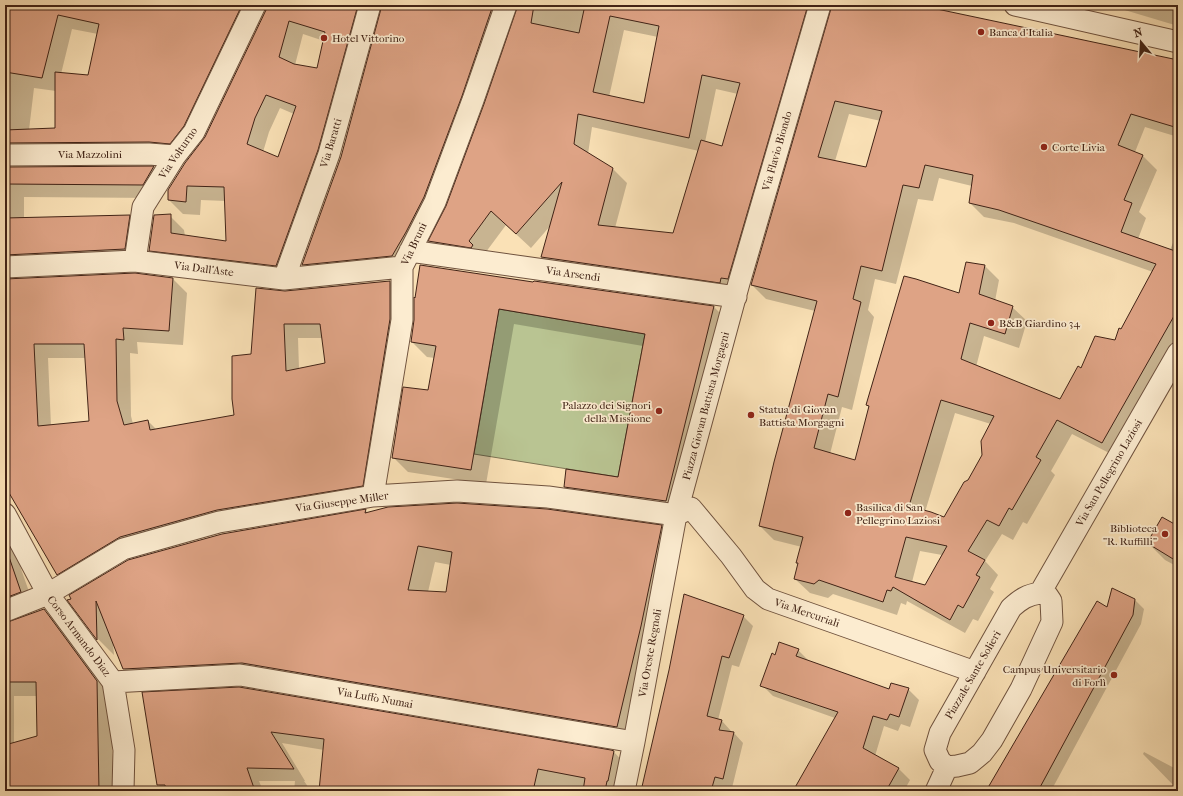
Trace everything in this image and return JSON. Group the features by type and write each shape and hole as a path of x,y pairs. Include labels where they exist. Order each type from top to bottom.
{"street":[{"name":"Via Volturno","path":"135,261 143,207 175,156 194,132 255,5"},
{"name":"Via Baratti","path":"284,279 329,154 370,5"},
{"name":"Via Bruni","path":"373,496 402,320 406,259 435,202 506,5"},
{"name":"Via Flavio Biondo","path":"736,297 820,5"},
{"path":"1015,5 1081,12 1178,42"},
{"name":"Via Mazzolini","path":"5,154 149,154 175,156"},
{"name":"Via Dall'Aste","path":"5,267 135,261 284,279 406,259"},
{"name":"Via Arsendi","path":"406,259 736,297"},
{"name":"Piazza Giovan Battista Morgagni","path":"676,514 736,297"},
{"name":"Via San Pellegrino Laziosi","path":"1040,593 1178,353"},
{"name":"Via Giuseppe Miller","path":"5,611 48,594 123,549 218,522 373,496 457,491 548,496 676,514"},
{"name":"Via Mercuriali","path":"676,514 691,508 755,589 768,599 975,672"},
{"name":"Corso Armando Diaz","path":"5,514 48,594 113,682 124,750 123,791"},
{"name":"Via Oreste Regnoli","path":"624,791 676,514"},
{"path":"936,791 947,766 957,766 970,763 982,753 992,740 1021,689 1052,622 1051,601 1047,595 1040,593"},
{"name":"Piazzale Sante Solieri","path":"947,766 940,761 935,750 940,733 1011,608 1026,596 1040,593"},
{"name":"Via Luffo Numai","path":"113,682 240,675 634,742"}],"green space":[{"path":"499,309 645,334 618,477 474,454"}],"building":[{"path":"5,5 242,5 184,126 170,144 149,142 5,143 5,130 55,128 55,72 88,75 99,24 58,15 42,78 5,72"},
{"path":"267,5 358,5 318,150 276,266 149,251 154,215 171,214 171,233 226,241 224,187 187,186 186,202 168,200 168,190 185,163 205,137 266,10","holes":["289,21 325,32 317,68 294,64 279,57","266,95 296,106 278,157 247,144 255,118"]},
{"path":"382,5 493,5 462,96 424,197 392,256 302,265 341,157"},
{"path":"518,5 534,5 531,23 579,33 585,5 808,5 728,279 721,278 720,283 541,257 562,182 516,234 491,211 469,241 473,245 471,248 428,241 446,206 484,104","holes":["610,16 659,26 644,103 593,92","702,75 740,83 722,146 701,140 673,233 598,225 613,168 574,144 578,114 689,138"]},
{"path":"832,5 918,5 1178,60 1178,128 1131,114 1118,145 1143,155 1124,200 1132,203 1121,232 1178,252 1178,309 1102,443 1057,420 1036,457 1041,460 1012,510 1009,508 999,526 987,520 968,551 985,560 976,575 980,577 963,608 958,605 950,620 893,587 891,591 887,590 883,602 819,580 814,584 794,579 798,563 796,563 803,537 759,526 774,462 817,301 751,285","holes":["835,101 882,111 866,167 818,157","925,165 973,175 969,203 999,210 1156,264 1121,329 1119,328 1115,340 1095,336 1081,368 1078,366 1060,399 961,359 970,323 1005,334 1013,306 979,294 985,265 966,262 959,293 904,276 866,405 869,406 855,460 814,448 828,394 838,397 861,302 853,299 861,266 882,271 903,185 919,188","941,400 994,416 981,441 982,455 968,480 964,482 944,517 909,506","906,537 947,546 925,585 895,577"]},
{"path":"154,166 143,185 5,184 5,167"},
{"path":"130,215 125,249 5,255 5,218"},
{"name":"Palazzo dei Signori della Missione","path":"420,265 533,282 714,306 666,501 564,487 566,469 618,477 645,334 499,309 471,470 392,458 403,387 428,390 436,346 411,342 414,320 414,297 415,298"},
{"path":"135,273 173,278 169,331 123,328 124,340 116,339 117,401 124,425 148,420 150,430 234,415 232,399 232,356 251,354 256,288 285,291 390,281 390,319 363,486 217,510 120,537 57,575 5,486 5,279","holes":["284,324 320,324 325,363 286,371","34,344 84,344 89,421 38,426"]},
{"path":"457,503 547,509 662,525 641,626 617,727 242,663 123,669 96,601 97,640 67,600 71,599 69,595 128,560 222,534 366,509 365,513 388,507","holes":["418,546 452,552 446,592 408,590"]},
{"name":"Biblioteca \"R. Ruffilli\"","path":"1162,517 1178,526 1178,562 1147,543"},
{"path":"8,554 21,592 5,598 5,555"},
{"path":"1112,588 1135,599 1133,615 1038,791 986,791 1097,601 1107,607"},
{"path":"684,594 744,615 729,658 722,656 707,716 722,720 719,730 734,732 723,779 715,777 711,791 641,791 669,670"},
{"path":"44,609 97,681 99,791 52,789 52,791 5,791 5,745 37,736 36,682 5,682 5,623"},
{"path":"779,642 799,649 796,656 889,689 891,683 909,688 899,717 890,714 887,720 873,716 863,748 899,768 886,791 793,791 838,712 760,686 772,653 775,655"},
{"path":"239,687 611,750 614,751 608,781 605,791 583,791 585,778 538,769 533,791 319,791 324,739 271,732 294,769 247,768 255,791 166,791 165,785 157,785 142,692"}],"place":[{"name":"Banca d'Italia","path":"981,32"},
{"name":"Hotel Vittorino","path":"324,38"},
{"name":"Corte Livia","path":"1044,147"},
{"name":"B&B Giardino 34","path":"991,323"},
{"name":"Palazzo dei Signori della Missione","path":"659,411"},
{"name":"Statua di Giovan Battista Morgagni","path":"751,415"},
{"name":"Basilica di San Pellegrino Laziosi","path":"848,513"},
{"name":"Biblioteca \"R. Ruffilli\"","path":"1165,534"},
{"name":"Campus Universitario di Forlì","path":"1114,675"}]}
